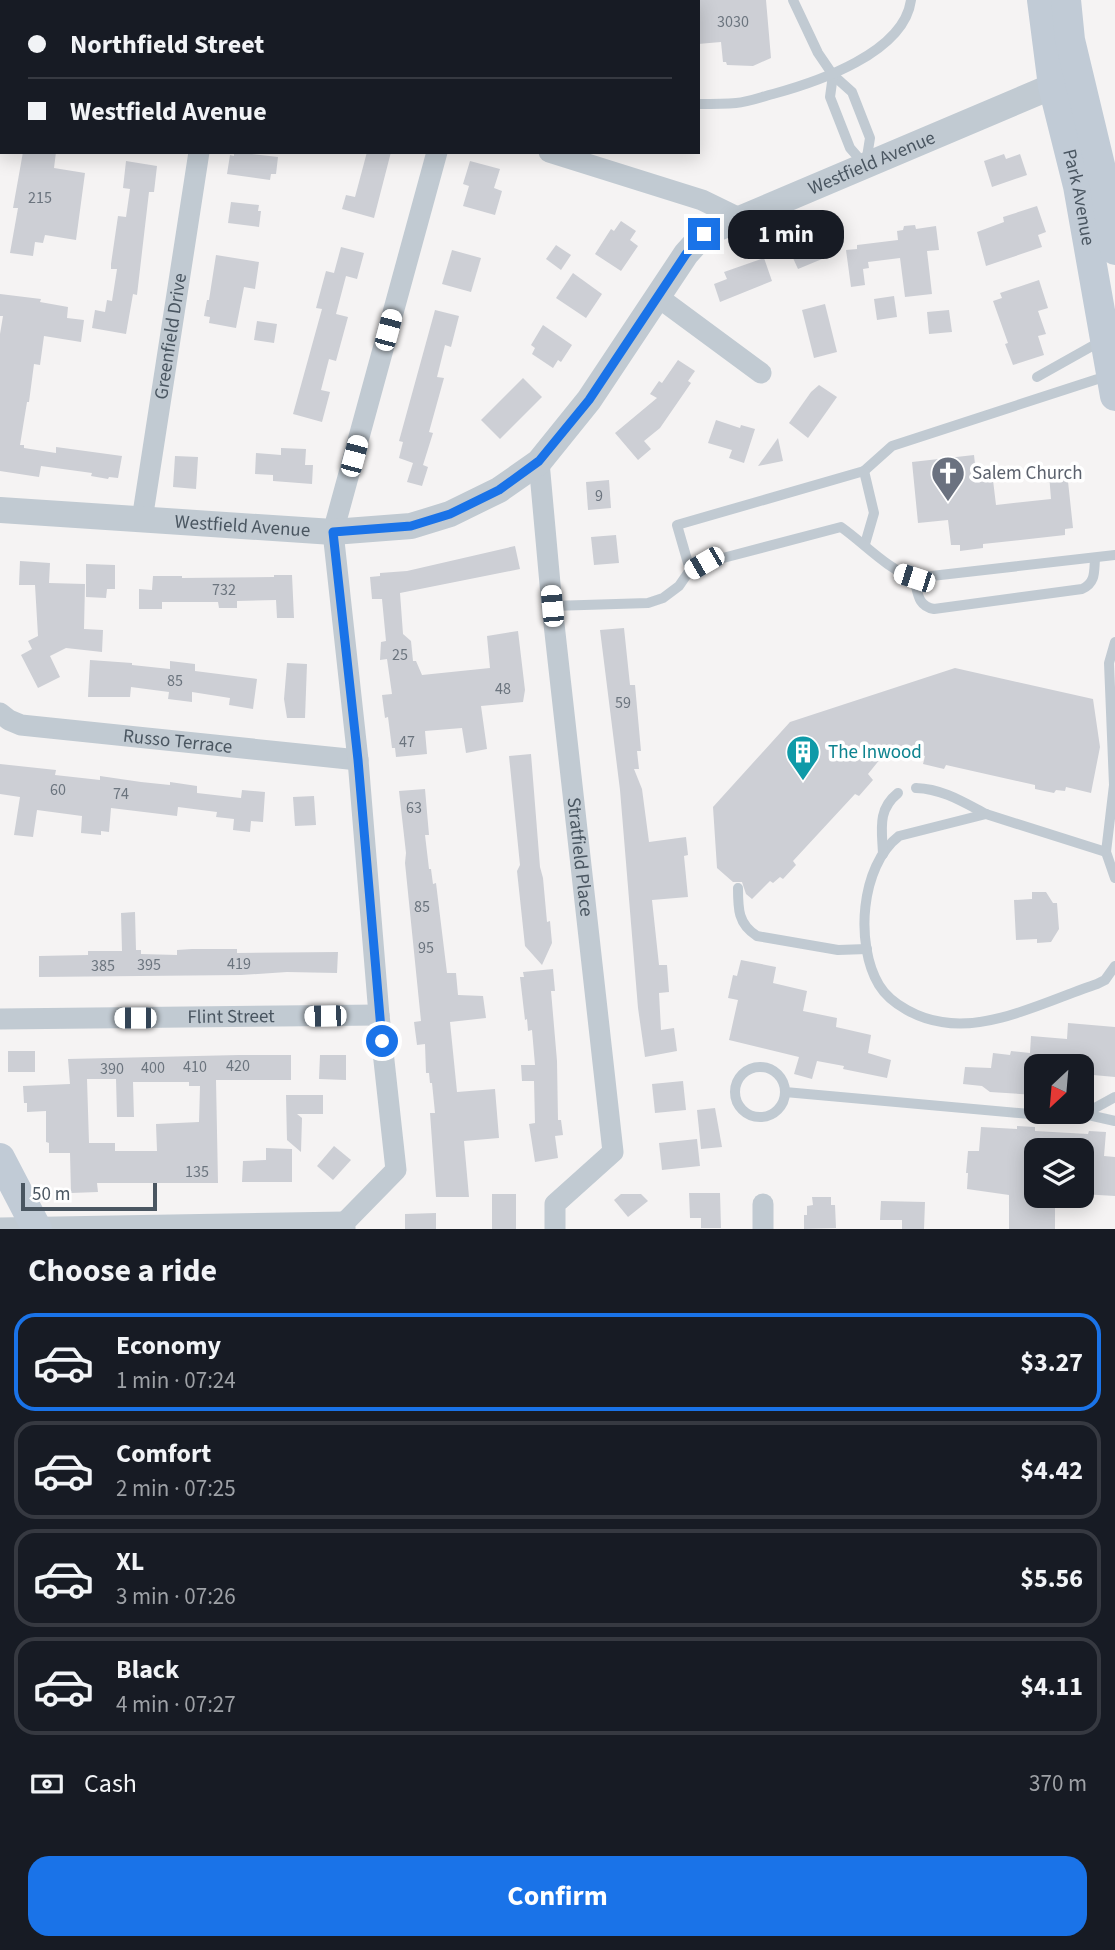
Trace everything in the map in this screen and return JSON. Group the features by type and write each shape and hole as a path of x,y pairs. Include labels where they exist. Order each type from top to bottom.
{"main road":[{"name":"Park Avenue","path":"1042,0 1099,186 1115,250"},
{"name":"Park Avenue","path":"1066,0 1070,40 1066,84"},
{"name":"Park Avenue","path":"1099,186 1105,338 1113,385"},
{"path":"0,1158 36,1228"}],"street":[{"name":"Westfield Avenue","path":"0,510 333,532 411,526 450,514 499,490 539,461 589,400 686,254 704,234 1066,84"},
{"name":"Greenfield Drive","path":"142,520 199,154"},
{"path":"0,1228 345,1225 396,1170 379,1015 358,760 333,532 436,154"},
{"path":"555,154 702,200 741,219"},
{"path":"658,297 761,373"},
{"name":"Stratfield Place","path":"539,461 552,606 613,1152 555,1203 555,1229"},
{"name":"Russo Terrace","path":"0,713 22,725 358,760"},
{"name":"Flint Street","path":"0,1019 379,1015"},
{"path":"763,1204 763,1229"}],"lane":[{"path":"793,0 818,53 833,75 852,92 870,138 866,166"},
{"path":"700,104 739,103 833,75 878,48 898,27 910,7 911,0"},
{"path":"833,75 830,97 850,148 866,166"},
{"path":"1037,377 1105,338"},
{"path":"690,570 677,525 864,471 892,446 1113,385"},
{"path":"864,471 874,513 864,544"},
{"path":"552,606 648,603 663,598 678,586 690,570 704,563 841,527 898,573 914,578 1115,555"},
{"path":"914,578 920,603 925,608 934,609 1082,589 1090,586 1093,579 1095,558"},
{"path":"1115,642 1109,663 1114,785 1106,852 1115,878"},
{"path":"916,788 930,789 960,799 986,814 1106,852"},
{"path":"883,855 884,811 888,802 898,793"},
{"path":"986,814 900,836 883,855 871,881 864,918 867,949 880,987 893,1000 924,1018 958,1024 998,1017 1097,984 1105,980 1115,966"},
{"path":"738,888 740,918 757,936 838,950 867,949"},
{"path":"761,1067 778,1075 785,1092 778,1109 761,1117 744,1111 735,1095 740,1077 747,1071 761,1067"},
{"path":"785,1092 1024,1113"},
{"path":"1094,1109 1115,1097"},
{"path":"1094,1116 1115,1121"}],"building":[{"path":"700,0 766,0 771,58 753,66 727,65 723,62 721,42 700,44"},
{"path":"23,154 56,154 54,168 85,173 76,240 45,235 43,243 35,242 33,256 10,253 18,208 13,208"},
{"path":"252,154 278,157 276,174 271,174 270,180 227,174 230,155"},
{"path":"366,154 390,154 374,218 342,209 346,195 355,197"},
{"path":"1004,154 1006,159 1020,154 1027,175 992,187 984,161"},
{"path":"126,161 157,166 154,192 149,192 137,295 133,294 126,334 92,328 95,310 105,312 107,300 112,301 117,269 111,269 111,264 118,216 126,217 130,189 123,188"},
{"path":"470,161 500,169 494,188 502,191 495,215 463,206 469,186 463,184"},
{"path":"231,202 259,205 259,227 228,223"},
{"path":"1037,206 1046,232 1038,235 1042,247 986,266 977,232 1004,222 1003,217"},
{"path":"621,221 636,231 630,240 638,246 621,271 595,254 611,229 614,231"},
{"path":"915,225 916,229 936,226 939,250 927,251 932,294 905,297 900,258 868,262 869,268 863,269 865,285 851,287 846,250 857,249 857,245 898,240 897,231 903,230 904,226"},
{"path":"824,231 834,254 798,269 788,247"},
{"path":"556,245 571,255 561,270 546,259"},
{"path":"341,247 364,253 357,279 346,276 336,314 348,317 336,361 329,359 321,390 330,392 322,422 293,414 322,309 316,308 326,271 334,273"},
{"path":"452,250 481,258 471,292 442,284"},
{"path":"216,255 259,262 255,289 244,287 236,328 209,323 210,317 204,316"},
{"path":"764,258 772,281 720,302 714,284 727,279 724,272"},
{"path":"573,273 602,294 586,318 556,298"},
{"path":"1039,280 1048,308 1038,311 1046,334 1038,336 1044,355 1013,365 993,301 1002,298 1000,293"},
{"path":"0,294 41,299 40,302 68,307 67,318 84,320 81,342 44,336 40,365 34,364 20,445 56,453 56,447 122,456 118,478 108,479 91,476 92,473 41,466 39,477 0,471 0,334 3,316 0,316"},
{"path":"894,296 897,317 877,320 874,299"},
{"path":"825,304 837,352 814,358 802,310"},
{"path":"435,310 459,316 451,347 445,345 437,377 444,378 429,432 433,433 423,465 428,467 422,486 407,482 413,463 399,458 403,442 399,441"},
{"path":"949,310 952,332 929,334 927,312"},
{"path":"257,321 277,324 274,343 254,340"},
{"path":"543,325 572,345 561,362 558,360 553,368 532,354 535,348 531,345"},
{"path":"678,360 695,371 688,381 691,383 660,428 644,441 651,449 638,460 615,433 657,398 650,394 659,381 662,383"},
{"path":"523,378 542,397 500,439 481,420"},
{"path":"819,385 837,397 808,438 789,423"},
{"path":"716,420 740,428 741,425 755,429 744,463 729,458 732,450 708,443"},
{"path":"778,438 783,461 758,466"},
{"path":"281,448 306,449 305,465 313,465 312,484 273,481 273,475 255,474 256,453 281,455"},
{"name":"Salem Church","path":"974,455 977,482 993,480 996,505 1051,499 1049,474 1067,472 1073,528 1065,529 1065,535 983,544 983,548 960,551 960,545 951,545 948,520 918,523 912,462"},
{"path":"175,456 198,457 196,489 173,487"},
{"path":"609,480 611,508 588,510 586,482"},
{"path":"616,535 619,563 594,565 591,537"},
{"path":"515,546 520,569 400,593 403,634 411,641 413,661 416,661 422,675 490,668 487,636 518,631 525,690 523,702 481,706 487,749 466,753 462,728 425,731 427,754 396,757 395,748 392,748 388,717 385,718 382,695 392,694 387,659 380,660 381,642 386,641 382,599 372,599 370,577"},
{"path":"20,561 50,563 49,583 85,584 84,629 103,630 102,652 66,648 50,656 60,677 38,688 21,655 32,649 28,641 38,636 35,585 19,585"},
{"path":"86,564 115,565 115,589 107,589 106,598 86,597"},
{"path":"292,575 294,618 277,618 276,600 237,601 237,608 219,608 218,602 162,602 162,609 139,609 139,589 152,590 153,576 182,578"},
{"path":"624,628 630,685 635,685 641,751 637,751 639,769 634,769 642,789 649,842 686,837 688,855 684,856 688,897 652,900 659,965 667,965 669,992 659,993 661,1030 674,1028 677,1051 645,1057 638,1008 620,790 600,630"},
{"path":"90,660 170,669 170,661 195,664 195,671 257,679 253,709 229,705 230,698 192,692 192,702 168,699 169,692 131,687 130,697 88,697"},
{"path":"287,663 307,664 305,718 287,718 284,699"},
{"name":"The Inwood","path":"955,668 1093,699 1100,747 1091,793 1066,787 1065,791 1056,790 1054,793 1035,789 1035,785 946,765 944,769 923,764 925,756 896,749 885,753 868,774 873,780 859,796 855,794 793,861 796,865 783,879 780,877 773,883 770,881 752,899 746,894 742,882 733,882 717,868 713,807 790,722"},
{"path":"531,754 540,867 552,943 542,965 525,946 509,756"},
{"path":"0,764 56,770 55,775 100,780 100,776 170,785 170,782 197,786 197,793 241,798 242,790 265,792 263,822 251,821 250,832 233,830 234,819 216,817 217,812 178,807 177,816 111,808 109,832 101,831 101,835 81,833 82,816 37,810 33,837 14,835 20,797 0,794"},
{"path":"425,789 429,835 425,835 429,869 433,884 436,883 447,973 456,973 458,995 483,996 486,1018 450,1022 457,1092 495,1089 499,1138 464,1141 469,1197 436,1197 430,1113 435,1113 432,1083 429,1073 426,1073 425,1044 417,1045 414,1022 421,1021 399,791"},
{"path":"314,796 316,825 295,826 293,797"},
{"path":"1032,892 1046,892 1053,903 1057,903 1059,929 1051,942 1037,943 1037,939 1016,940 1014,900 1032,899"},
{"path":"135,912 136,950 141,950 141,954 177,955 177,950 192,949 237,949 237,953 338,952 337,973 39,977 39,956 122,951 121,913"},
{"path":"741,960 776,967 773,983 807,991 803,1011 837,1018 836,1027 871,1035 868,1053 891,1060 887,1078 817,1061 812,1079 794,1074 799,1057 729,1040 738,1000 728,998 733,975 737,976"},
{"path":"553,969 555,991 551,991 557,1061 558,1120 561,1120 563,1135 555,1136 558,1158 535,1162 529,1124 535,1123 534,1081 522,1081 521,1065 535,1065 532,1030 528,1031 527,1019 525,1020 520,977 524,977 523,972"},
{"path":"1068,1023 1115,1027 1115,1077 1094,1075 1094,1054 1024,1054 1024,1094 990,1092 982,1086 963,1084 965,1067 991,1068 993,1053 1030,1053 1031,1036 1067,1039"},
{"path":"8,1051 35,1051 35,1072 8,1072"},
{"path":"291,1055 291,1080 216,1080 218,1183 97,1183 98,1192 71,1193 70,1153 49,1153 49,1143 46,1142 46,1111 27,1112 23,1086 70,1084 68,1059","holes":["87,1079 116,1079 117,1117 134,1117 133,1082 189,1082 189,1086 200,1086 199,1122 156,1124 157,1151 115,1151 115,1143 89,1143"]},
{"path":"320,1055 346,1055 346,1080 319,1079"},
{"path":"683,1081 686,1110 655,1113 652,1084"},
{"path":"286,1095 323,1095 323,1114 297,1114 302,1118 301,1152 287,1140"},
{"path":"715,1108 722,1147 701,1149 697,1110"},
{"path":"1017,1126 1035,1127 1035,1131 1088,1134 1089,1131 1106,1132 1104,1156 1115,1157 1115,1196 1094,1195 1094,1138 1024,1138 1024,1208 1055,1208 1055,1229 1009,1229 1009,1195 967,1189 966,1173 968,1151 979,1151 981,1127 1017,1129"},
{"path":"697,1139 700,1166 662,1170 659,1143"},
{"path":"334,1146 351,1160 333,1180 317,1166"},
{"path":"266,1148 292,1149 292,1182 242,1182 243,1161 266,1160"},
{"path":"689,1193 720,1193 721,1228 701,1228 701,1218 690,1218"},
{"path":"492,1194 516,1194 516,1229 492,1229"},
{"path":"621,1194 641,1194 648,1201 628,1217 614,1200"},
{"path":"812,1197 831,1197 831,1205 835,1205 836,1228 804,1229 804,1215 807,1215 807,1206 813,1205"},
{"path":"881,1201 925,1202 924,1229 902,1229 902,1220 880,1220"},
{"path":"436,1213 436,1229 405,1229 405,1214"}],"place":[{"name":"Salem Church","path":"948,503"},
{"name":"The Inwood","path":"803,782"}],"route":[{"path":"382,1041 358,760 333,532 411,526 450,514 499,490 539,461 589,400 686,254 704,234"}]}
